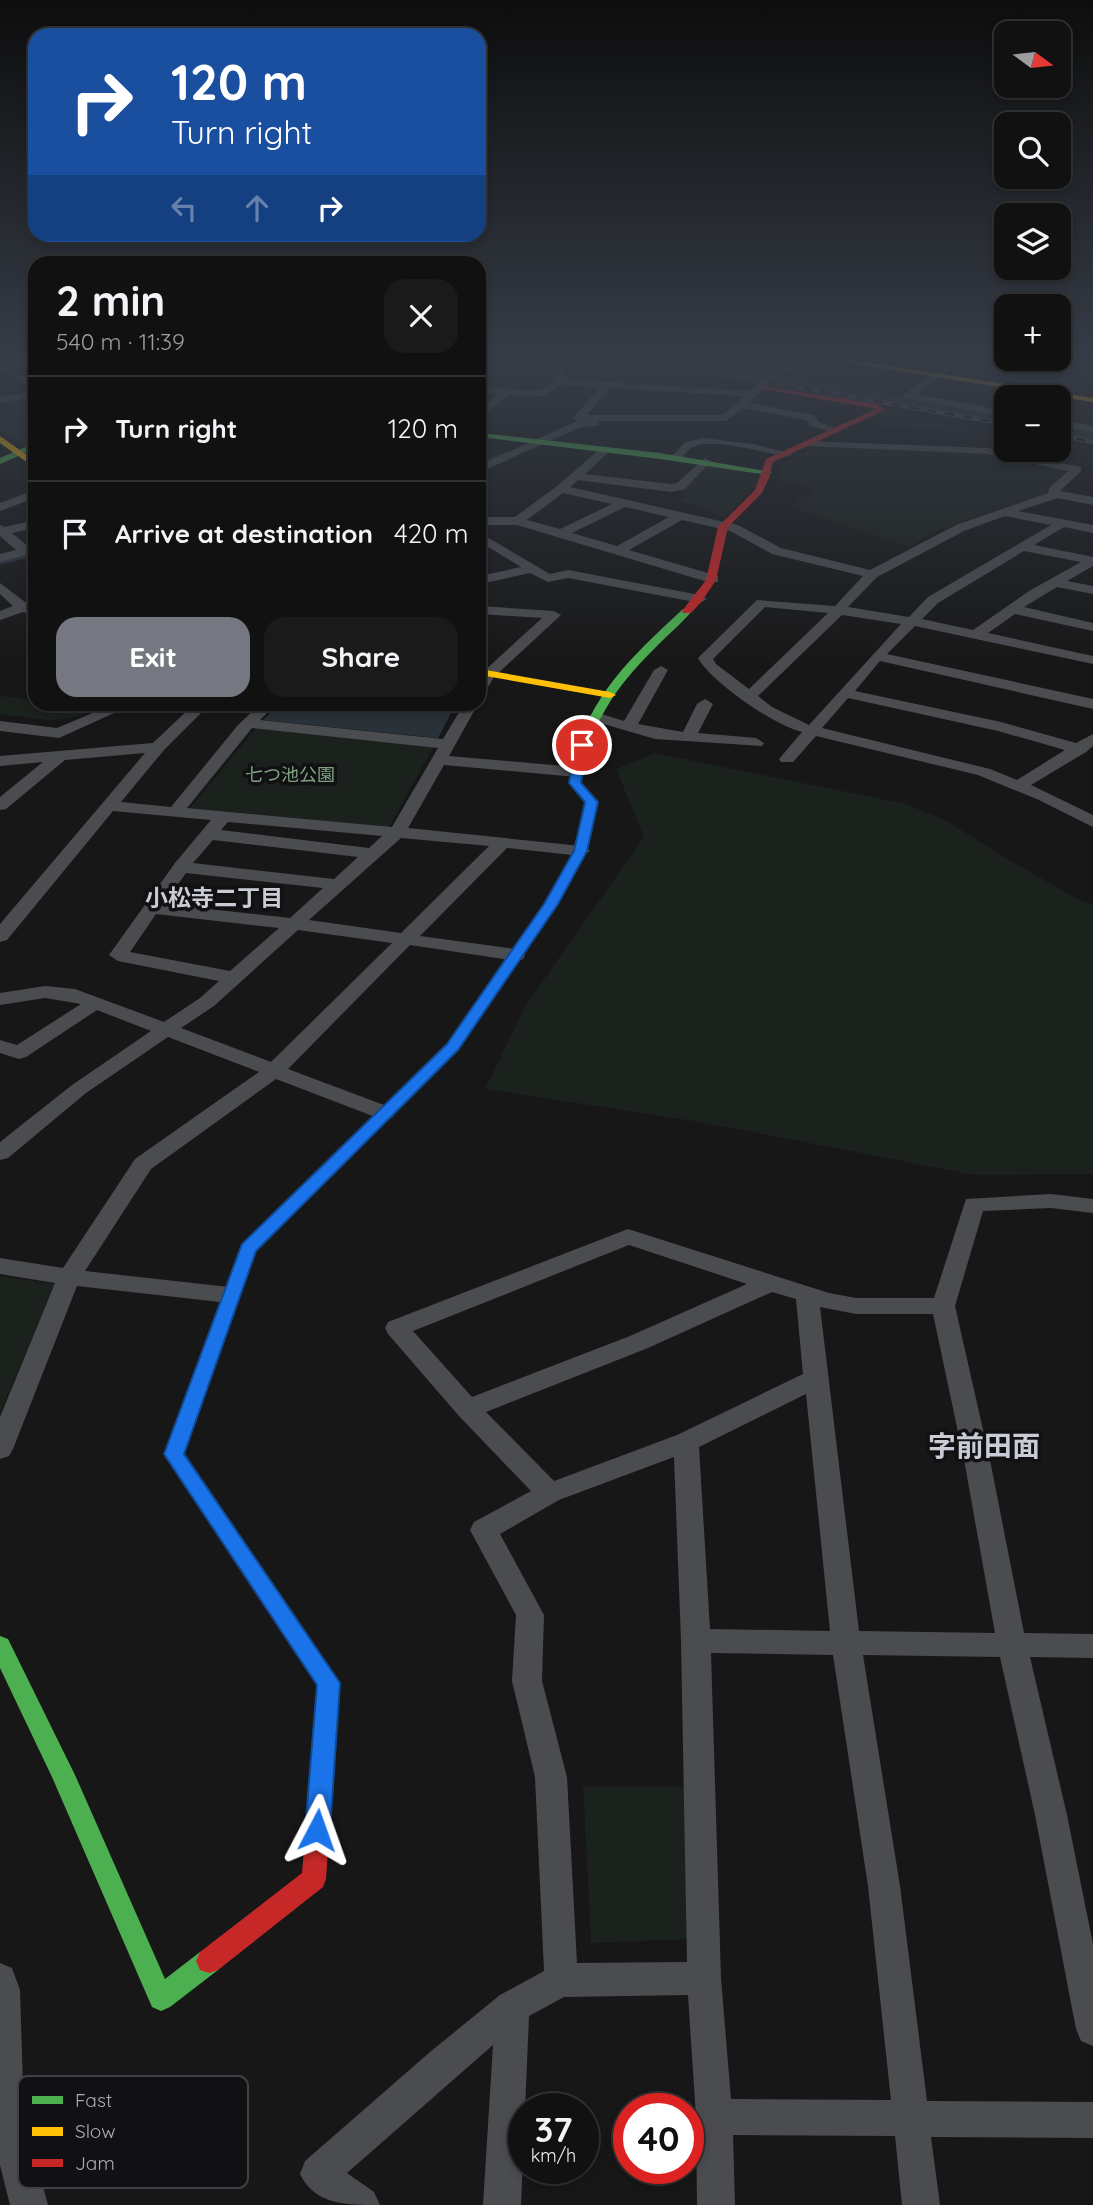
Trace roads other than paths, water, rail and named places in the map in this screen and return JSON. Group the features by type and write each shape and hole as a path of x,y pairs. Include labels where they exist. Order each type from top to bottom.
{"street":[{"path":"518,521 561,489 594,460"},
{"path":"697,460 768,472"},
{"path":"0,1646 63,1775 161,1998 314,1879 329,1683 174,1454 248,1248 453,1047 551,904 580,851 592,802 575,783 582,745 595,717 629,665 700,598 713,579 722,527 754,499 765,481 769,461 772,460"},
{"path":"1034,460 1077,469 1054,491 1057,494"},
{"path":"575,476 671,488 681,486 705,461"},
{"path":"561,489 734,528 778,551 872,574"},
{"path":"750,696 839,610 872,574 960,528 1057,494 1093,501"},
{"path":"0,507 28,497"},
{"path":"561,534 622,504"},
{"path":"1003,512 1093,529"},
{"path":"617,552 678,517"},
{"path":"486,522 518,521 713,579"},
{"path":"787,759 877,656 933,600 1061,524"},
{"path":"2,530 28,525"},
{"path":"0,558 25,551 2,530"},
{"path":"486,546 548,578 568,574 700,598"},
{"path":"1022,547 1093,561"},
{"path":"0,566 28,560"},
{"path":"976,635 1013,609 1093,561"},
{"path":"486,579 530,569"},
{"path":"1057,583 1093,590"},
{"path":"0,587 28,605"},
{"path":"1093,660 910,621 839,610 762,603 705,658 710,667 783,719 812,731 993,775 1045,797 1093,822"},
{"path":"0,616 28,608"},
{"path":"1013,609 1093,627"},
{"path":"486,610 554,615 486,675"},
{"path":"877,656 1093,704"},
{"path":"629,726 661,670"},
{"path":"486,680 610,695"},
{"path":"845,693 1087,744"},
{"path":"688,737 705,704"},
{"path":"0,726 59,733 110,711"},
{"path":"0,936 158,747 195,711"},
{"path":"175,812 261,711"},
{"path":"4,1144 207,1002 397,832 467,711"},
{"path":"595,717 655,734 756,744"},
{"path":"248,723 448,744"},
{"path":"1017,787 1087,744"},
{"path":"0,761 158,747"},
{"path":"1,804 59,757"},
{"path":"439,760 576,772"},
{"path":"110,806 580,851"},
{"path":"224,816 181,867 118,955 234,978"},
{"path":"208,834 373,854"},
{"path":"0,1449 69,1277 143,1164 274,1070 503,842"},
{"path":"181,867 340,885"},
{"path":"151,908 406,939 516,956"},
{"path":"0,999 45,992 75,995 385,1113"},
{"path":"0,1046 19,1053 97,1002"},
{"path":"1093,1206 1051,1202 974,1204 943,1306 978,1465 1012,1644 1051,1815 1093,2029"},
{"path":"550,1493 468,1409 397,1328 628,1237 807,1296 856,1306 943,1306"},
{"path":"0,1266 69,1277 229,1295"},
{"path":"468,1409 639,1342 770,1283"},
{"path":"807,1296 846,1642 884,1886 921,2205"},
{"path":"561,1980 551,1777 527,1681 530,1615 484,1530 550,1493 686,1441 815,1379"},
{"path":"686,1441 696,1641 704,1978 714,2118 716,2205"},
{"path":"696,1641 1093,1646"},
{"path":"361,2205 318,2174 442,2064 512,2007 561,1980 704,1978"},
{"path":"0,1980 3,1990 6,2118 18,2163"},
{"path":"502,2205 512,2007"},
{"path":"714,2118 1093,2120"},
{"path":"25,2188 29,2205"}],"waterway":[{"path":"486,462 490,460"},
{"path":"5,561 28,556"},
{"path":"0,562 14,559"}],"district":[{"name":"小松寺二丁目","path":"214,897"},
{"name":"字前田面","path":"984,1445"}],"park label":[{"name":"七つ池公園","path":"290,774"}]}
